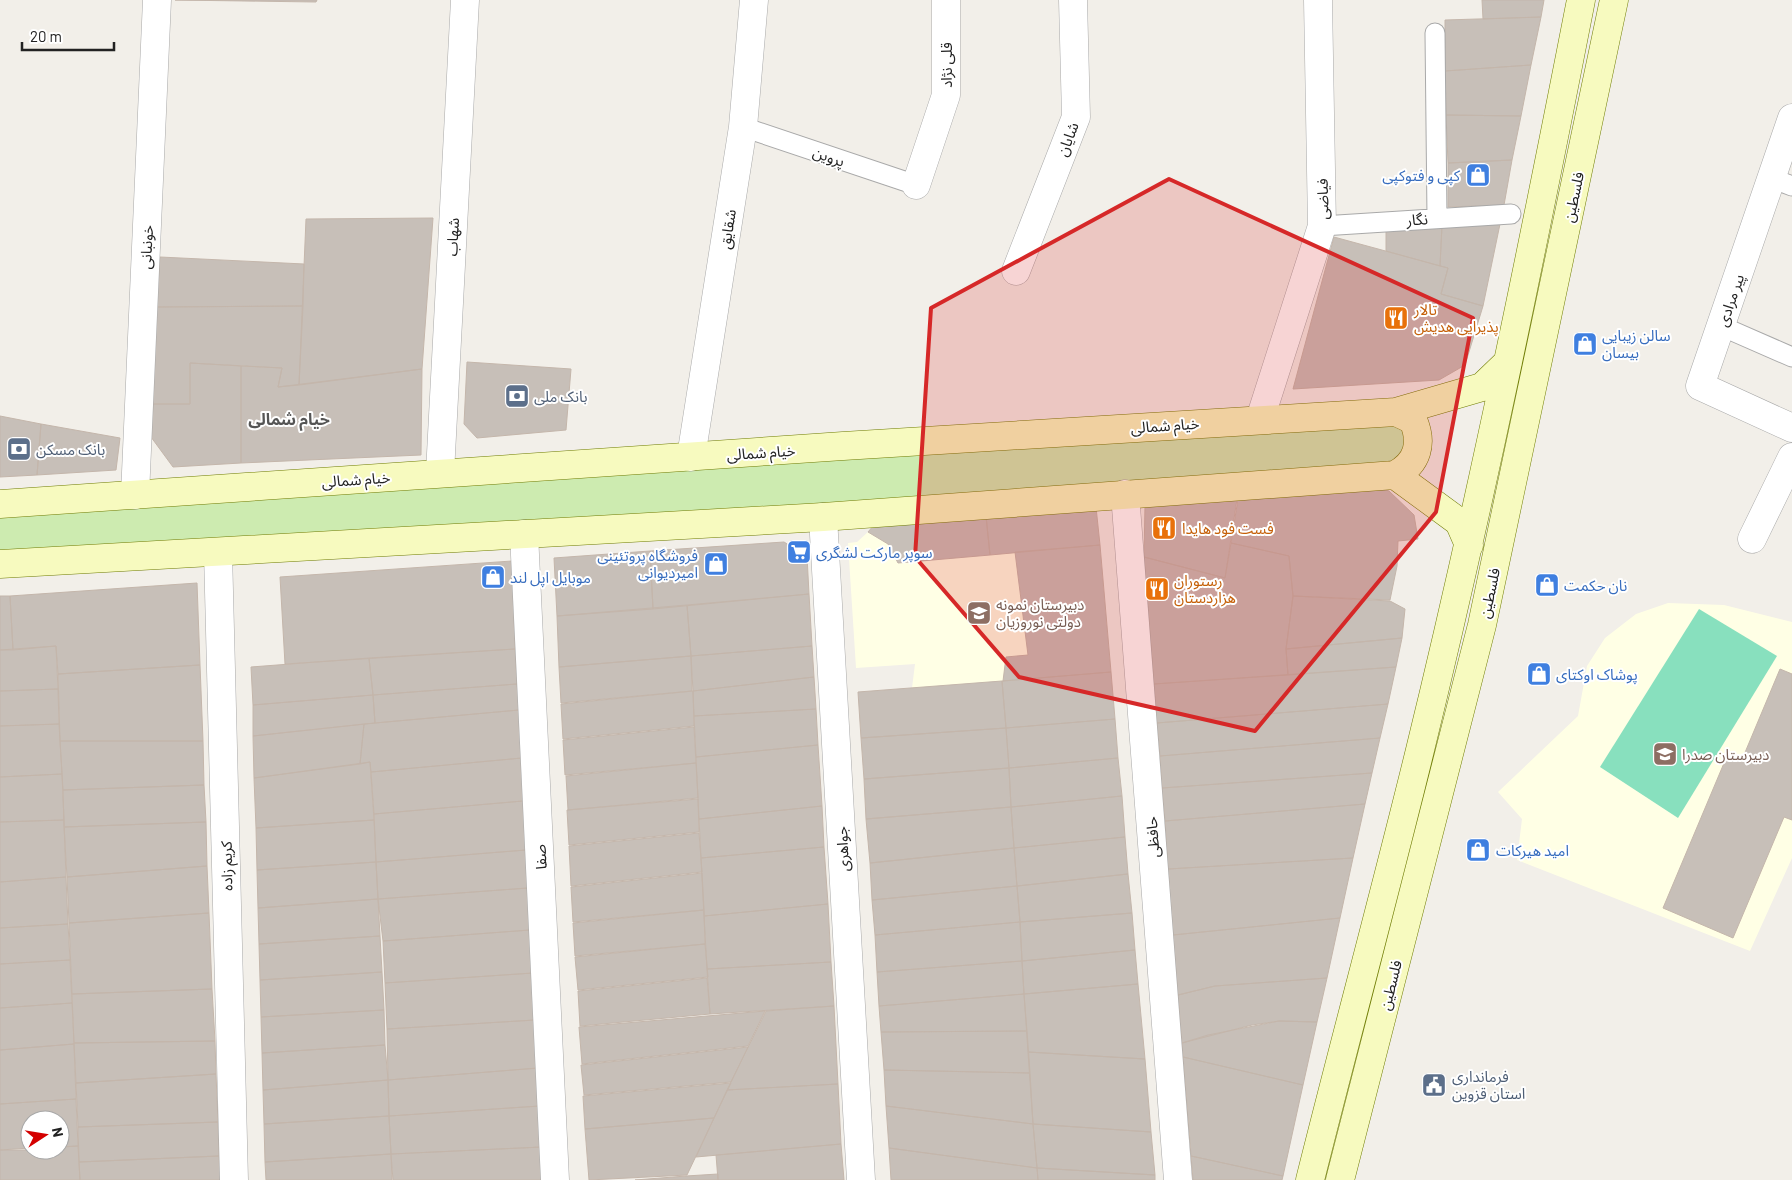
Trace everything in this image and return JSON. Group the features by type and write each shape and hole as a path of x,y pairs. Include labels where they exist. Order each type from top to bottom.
{"main road":[{"name":"فلسطین","path":"1310,1180 1421,749 1469,545 1581,0"},
{"name":"فلسطین","path":"1340,1180 1482,625 1614,0"},
{"name":"خیام شمالی","path":"0,504 440,473 1260,419 1396,412 1482,387 1508,362"},
{"path":"0,564 823,517 1395,475 1412,462 1418,449 1413,420 1396,412"},
{"path":"1395,475 1459,522 1469,545"}],"street":[{"name":"خونبانی","path":"135,495 157,0"},
{"name":"شهاب","path":"440,473 465,0"},
{"name":"شقایق","path":"691,457 743,127 754,0"},
{"name":"قلی نژاد","path":"916,185 946,95 946,0"},
{"name":"شایان","path":"1016,271 1076,117 1073,0"},
{"name":"فیاضی","path":"1260,419 1322,226 1318,0"},
{"name":"پیر مرادی","path":"1792,118 1782,182 1721,326 1700,386 1792,428"},
{"path":"1752,539 1792,457"},
{"name":"حافظی","path":"1125,494 1178,1180"},
{"name":"جواهری","path":"823,517 861,1180"},
{"name":"صفا","path":"524,534 555,1180"},
{"name":"کریم زاده","path":"218,552 234,1180"}],"lane":[{"path":"1435,33 1437,218"},
{"name":"پروین","path":"743,127 916,185"},
{"name":"نگار","path":"1322,226 1511,214"},
{"path":"1721,326 1792,357"}],"highlighted area":[{"path":"1169,179 1473,318 1436,512 1255,731 1019,677 915,557 931,308"}],"shaded area":[{"name":"دبیرستان نمونه دولتی نوروزیان","path":"868,532 888,544 898,563 1100,545 1111,672 912,688 915,664 856,668 848,543 857,542"},
{"name":"دبیرستان صدرا","path":"1668,603 1724,605 1792,622 1792,858 1750,951 1517,860 1522,819 1498,792 1578,716 1587,666 1605,638 1636,614"}],"green space":[{"path":"1408,416 1412,462 0,564 0,504"},
{"path":"1699,609 1777,656 1678,818 1600,767"}],"building":[{"path":"175,0 317,0 316,2"},
{"path":"1482,0 1544,0 1541,17 1483,19"},
{"path":"1541,17 1531,65 1445,71 1445,20"},
{"path":"1531,65 1521,116 1446,115 1445,71"},
{"path":"1446,115 1521,116 1512,160 1448,163"},
{"name":"کپی و فتوکپی","path":"1512,160 1504,205 1448,207 1448,163"},
{"path":"433,218 422,369 299,385 306,219"},
{"path":"1500,224 1483,306 1441,294 1448,268 1440,266 1442,225"},
{"path":"1442,225 1440,266 1386,251 1386,227"},
{"name":"تالار پذیرایی هدیش","path":"1334,237 1448,268 1441,294 1483,306 1465,365 1439,380 1293,389"},
{"path":"160,257 304,264 303,306 156,307"},
{"path":"303,306 299,385 278,387 282,368 190,363 190,404 153,404 156,307"},
{"name":"بانک ملی","path":"467,362 571,369 566,430 477,438 464,424"},
{"path":"190,363 241,366 241,463 173,467 151,437 153,404 190,404"},
{"path":"241,366 282,368 278,387 422,369 421,455 241,463"},
{"name":"بانک مسکن","path":"0,416 41,424 37,475 0,477"},
{"path":"41,424 120,438 116,470 37,475"},
{"path":"1377,488 1389,491 1414,515 1418,539 1398,541 1397,566 1390,600 1293,596 1289,556 1231,543 1238,499"},
{"path":"1237,499 1225,578 1144,557 1145,506"},
{"path":"1096,507 1100,545 990,555 986,516"},
{"path":"986,516 990,555 898,563 888,544 868,532 874,525"},
{"path":"784,542 807,556 809,594 653,609 650,551"},
{"path":"1231,543 1289,556 1293,596 1286,649 1288,675 1154,684 1144,557 1225,578"},
{"path":"1100,545 1111,672 1003,681 1006,657 1028,655 1015,552"},
{"path":"650,551 653,609 557,616 554,558"},
{"path":"512,561 515,649 285,664 280,577"},
{"path":"197,583 200,665 58,674 56,646 13,650 10,596"},
{"path":"809,594 812,646 691,656 687,605"},
{"path":"0,596 10,596 13,650 0,650"},
{"path":"1293,596 1390,601 1405,609 1402,638 1286,649"},
{"path":"687,605 691,656 559,667 557,616"},
{"path":"1402,638 1396,667 1288,675 1286,649"},
{"path":"56,646 58,689 0,691 0,650"},
{"path":"812,646 814,677 693,691 691,656"},
{"path":"515,649 517,684 373,695 369,658"},
{"path":"691,656 692,691 561,703 559,667"},
{"path":"369,658 373,695 253,705 251,667"},
{"path":"200,665 203,741 60,741 58,674"},
{"path":"1396,667 1388,704 1157,723 1154,684"},
{"path":"1780,669 1792,674 1792,820 1784,817 1733,938 1663,908 1727,756 1741,762"},
{"path":"1111,672 1115,719 1006,728 1002,681"},
{"path":"814,677 816,709 694,716 693,691"},
{"path":"1002,681 1006,728 861,738 858,692"},
{"path":"517,684 519,710 375,723 373,695"},
{"path":"58,689 59,724 0,726 0,691"},
{"path":"693,691 694,726 563,739 561,704"},
{"path":"373,695 375,723 253,736 253,705"},
{"path":"1388,704 1380,738 1160,756 1157,723"},
{"path":"816,709 818,745 696,757 694,716"},
{"path":"519,710 522,758 371,772 370,762 360,764 364,724"},
{"path":"1115,719 1118,758 1009,768 1006,728"},
{"path":"59,724 62,774 0,777 0,726"},
{"path":"364,724 360,764 254,778 253,736"},
{"path":"694,727 696,763 565,775 563,740"},
{"path":"1006,728 1009,768 864,779 861,738"},
{"path":"1380,738 1372,773 1162,788 1160,756"},
{"path":"60,741 203,741 204,785 63,790"},
{"path":"818,745 822,806 699,819 696,757"},
{"path":"522,758 523,801 374,814 371,772"},
{"path":"1118,758 1122,796 1011,807 1009,768"},
{"path":"370,762 374,820 256,828 254,778"},
{"path":"696,763 698,798 568,810 566,776"},
{"path":"1009,768 1011,807 866,819 864,779"},
{"path":"1372,773 1365,804 1165,821 1162,788"},
{"path":"62,774 64,820 0,822 0,777"},
{"path":"204,785 206,822 64,827 63,790"},
{"path":"1122,796 1125,837 1014,848 1011,807"},
{"path":"698,799 699,832 569,845 567,810"},
{"path":"523,801 526,850 376,862 374,814"},
{"path":"1365,804 1353,858 1168,869 1165,821"},
{"path":"822,806 824,847 701,858 699,819"},
{"path":"1011,807 1014,848 870,863 866,819"},
{"path":"64,820 66,877 0,882 0,822"},
{"path":"374,820 376,862 257,870 256,828"},
{"path":"206,822 207,866 67,877 64,827"},
{"path":"699,833 702,872 571,886 569,846"},
{"path":"1125,837 1128,874 1017,886 1014,848"},
{"path":"824,847 828,904 704,916 701,858"},
{"path":"1014,848 1017,886 872,900 870,863"},
{"path":"526,850 528,888 378,899 376,862"},
{"path":"1353,858 1340,918 1173,935 1168,869"},
{"path":"376,862 378,899 258,908 257,870"},
{"path":"207,866 209,913 69,923 67,877"},
{"path":"702,873 704,910 573,922 571,887"},
{"path":"1128,874 1132,913 1020,922 1017,886"},
{"path":"66,877 68,924 0,928 0,882"},
{"path":"1017,886 1020,922 875,935 872,900"},
{"path":"528,888 530,930 383,941 378,899"},
{"path":"378,899 380,936 259,944 258,908"},
{"path":"828,904 831,962 707,969 704,916"},
{"path":"704,910 705,944 575,956 573,923"},
{"path":"209,913 212,989 72,994 69,923"},
{"path":"1132,913 1135,950 1022,961 1020,922"},
{"path":"1340,918 1327,978 1215,986 1178,995 1173,935"},
{"path":"1020,922 1022,961 877,972 875,935"},
{"path":"68,924 70,960 0,964 0,928"},
{"path":"530,930 533,973 385,983 383,941"},
{"path":"380,936 382,972 260,980 259,944"},
{"path":"705,944 708,977 578,990 575,957"},
{"path":"1135,950 1138,984 1024,994 1022,961"},
{"path":"70,960 72,1003 0,1008 0,964"},
{"path":"1022,961 1024,994 879,1006 877,972"},
{"path":"831,962 834,1006 710,1014 707,969"},
{"path":"382,972 384,1010 261,1017 260,980"},
{"path":"533,973 535,1020 387,1029 385,983"},
{"path":"707,978 710,1014 580,1026 578,991"},
{"path":"1327,978 1317,1022 1279,1021 1252,1025 1182,1043 1178,995 1215,986"},
{"path":"1138,984 1145,1059 1028,1052 1024,994"},
{"path":"212,989 215,1041 74,1043 72,994"},
{"path":"1024,994 1027,1031 881,1032 879,1006"},
{"path":"72,1003 74,1044 0,1050 0,1008"},
{"path":"834,1006 838,1084 727,1090 766,1011"},
{"path":"384,1010 385,1045 262,1053 261,1017"},
{"path":"765,1011 748,1046 582,1064 579,1027"},
{"path":"535,1020 538,1068 388,1080 387,1029"},
{"path":"1279,1021 1317,1022 1303,1085 1183,1057 1182,1043 1208,1035"},
{"path":"1027,1031 1030,1073 884,1070 881,1032"},
{"path":"215,1041 216,1074 76,1083 74,1043"},
{"path":"74,1044 76,1099 0,1104 0,1050"},
{"path":"385,1045 388,1080 263,1090 262,1053"},
{"path":"748,1047 731,1082 584,1095 581,1065"},
{"path":"1028,1052 1145,1059 1151,1132 1033,1124"},
{"path":"1183,1057 1303,1085 1283,1176 1191,1156"},
{"path":"538,1068 540,1106 389,1116 388,1080"},
{"path":"884,1070 1030,1073 1033,1124 886,1106"},
{"path":"216,1074 218,1122 78,1127 76,1083"},
{"path":"388,1080 389,1116 264,1124 263,1090"},
{"path":"731,1083 714,1118 585,1129 583,1096"},
{"path":"838,1084 841,1144 696,1157 727,1090"},
{"path":"76,1099 78,1146 70,1146 70,1110 20,1110 20,1149 0,1150 0,1104"},
{"path":"540,1106 542,1147 391,1154 389,1116"},
{"path":"886,1106 1033,1124 1037,1168 889,1148"},
{"path":"389,1116 391,1154 265,1162 264,1124"},
{"path":"714,1118 687,1175 589,1180 585,1129"},
{"path":"218,1122 219,1156 79,1162 78,1127"},
{"path":"1033,1124 1151,1132 1155,1175 1037,1168"},
{"path":"841,1144 844,1180 718,1180 716,1155"},
{"path":"70,1146 78,1146 80,1180 0,1180 0,1150 20,1150 20,1160 70,1160"},
{"path":"542,1147 544,1180 393,1180 391,1154"},
{"path":"889,1148 1037,1168 1038,1180 891,1180"},
{"path":"391,1154 392,1180 266,1180 265,1162"},
{"path":"219,1156 220,1180 80,1180 79,1162"},
{"path":"1191,1156 1283,1176 1282,1180 1193,1180"},
{"path":"1037,1168 1155,1175 1155,1180 1038,1180"},
{"path":"718,1174 718,1180 635,1180 686,1176"}],"place":[{"name":"کپی و فتوکپی","path":"1478,175"},
{"name":"تالار پذیرایی هدیش","path":"1396,318"},
{"name":"سالن زیبایی بیسان","path":"1585,344"},
{"name":"بانک ملی","path":"517,396"},
{"name":"بانک مسکن","path":"19,449"},
{"name":"فست فود هایدا","path":"1164,528"},
{"name":"سوپر مارکت لشگری","path":"799,552"},
{"name":"فروشگاه پروتئینی امیردیوانی","path":"716,564"},
{"name":"موبایل اپل لند","path":"493,577"},
{"name":"نان حکمت","path":"1547,585"},
{"name":"رستوران هزاردستان","path":"1157,589"},
{"name":"دبیرستان نمونه دولتی نوروزیان","path":"979,613"},
{"name":"پوشاک اوکتای","path":"1539,674"},
{"name":"دبیرستان صدرا","path":"1665,754"},
{"name":"امید هیرکات","path":"1478,850"},
{"name":"فرمانداری استان قزوین","path":"1434,1085"}],"district":[{"name":"خیام شمالی","path":"289,418"}]}
